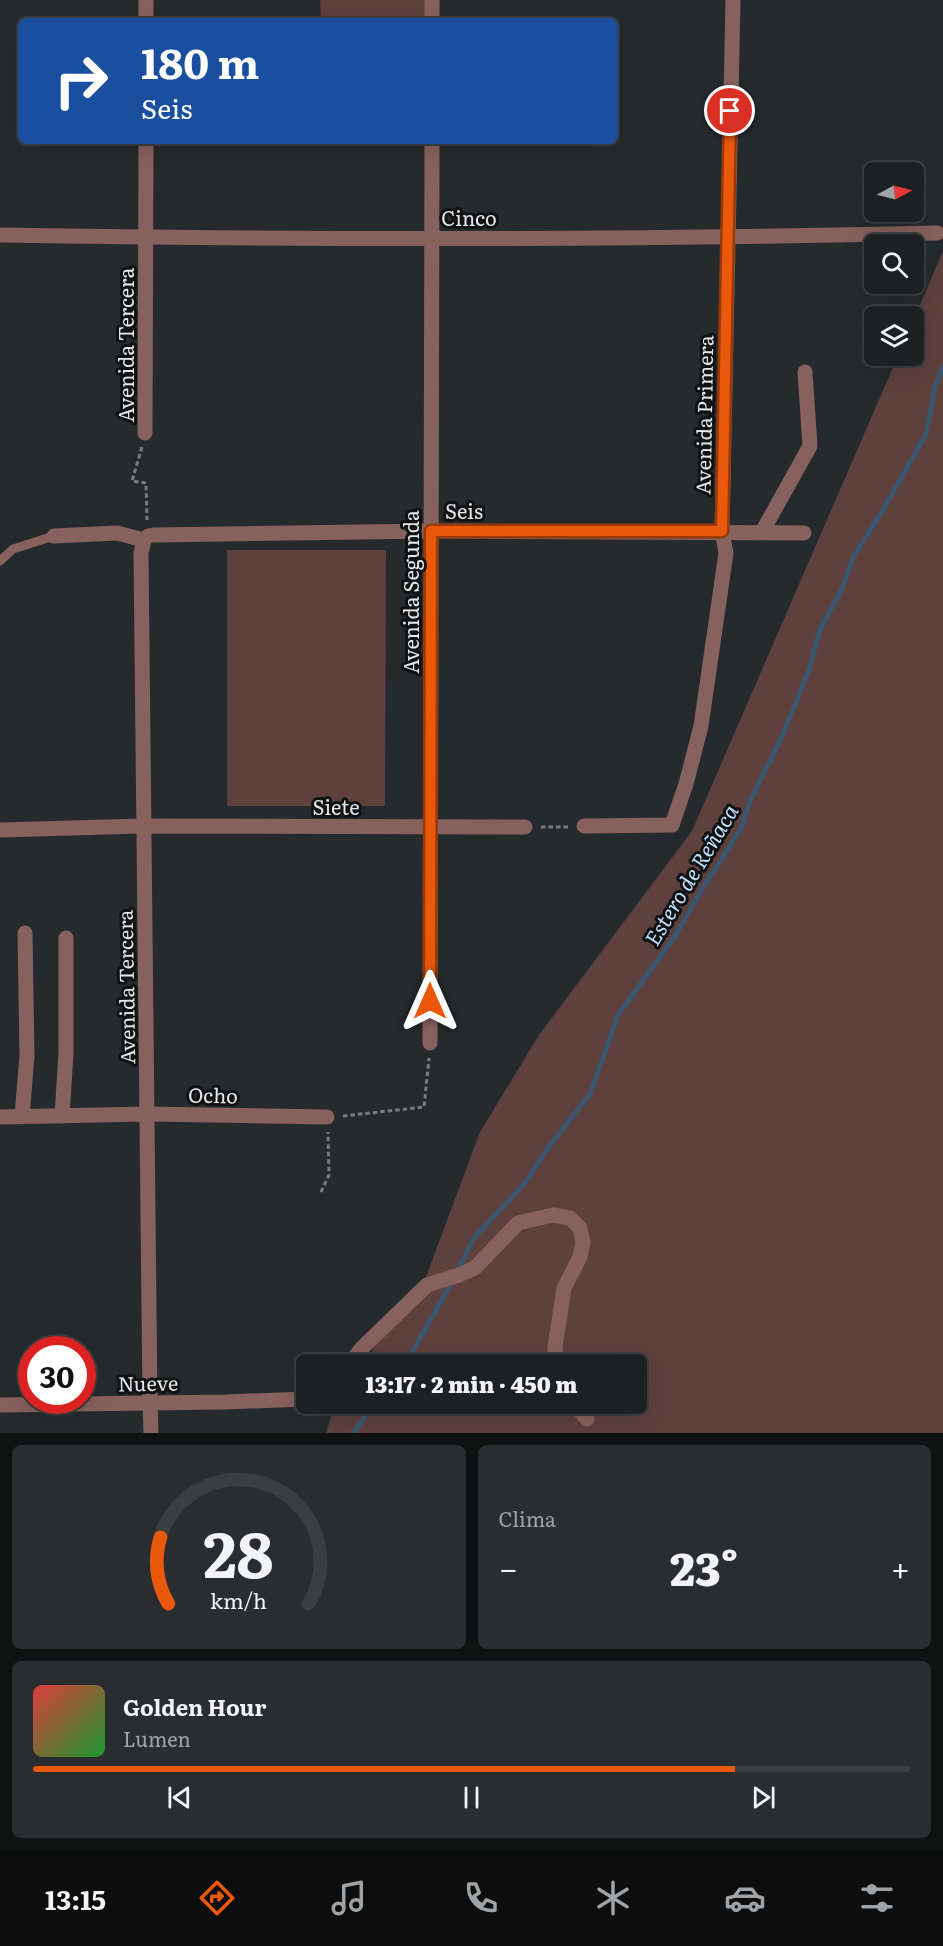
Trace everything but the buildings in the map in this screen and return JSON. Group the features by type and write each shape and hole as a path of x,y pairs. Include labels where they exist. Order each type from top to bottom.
{"street":[{"path":"146,0 146,18"},
{"path":"432,0 432,18"},
{"name":"Avenida Primera","path":"584,826 672,825 686,784 701,726 726,553 722,531 733,0"},
{"name":"Avenida Tercera","path":"145,433 146,144"},
{"name":"Avenida Segunda","path":"430,1043 432,144"},
{"name":"Cinco","path":"0,235 728,238 938,233"},
{"path":"762,532 810,446 805,372"},
{"name":"Seis","path":"54,536 117,533 146,538 431,531 804,533"},
{"name":"Avenida Tercera","path":"146,538 141,553 151,1433"},
{"name":"Siete","path":"0,830 144,826 525,827"},
{"path":"22,1116 27,1056 25,933"},
{"path":"62,1116 66,1053 66,938"},
{"name":"Ocho","path":"0,1117 147,1114 327,1117"},
{"path":"357,1354 427,1286 475,1268 518,1223 553,1215 570,1218 580,1228 583,1243 580,1257 564,1288 555,1354"},
{"name":"Nueve","path":"0,1405 296,1399"},
{"path":"582,1414 586,1419"}],"lane":[{"path":"0,561 13,549 54,536"}],"path":[{"name":"Avenida Tercera","path":"145,433 132,482 146,483 146,538"},
{"path":"525,827 584,826"},
{"path":"321,1192 329,1175 327,1117 424,1107 430,1043"}],"shaded area":[{"path":"320,0 427,0 427,18 321,18"},
{"path":"943,251 943,1433 326,1433 332,1414 647,1414 647,1354 370,1354 384,1331 423,1285 480,1132 539,1035 692,831 894,366 924,366 924,306 920,306"},
{"path":"227,550 386,550 385,806 227,806"}],"waterway":[{"name":"Estero de Reñaca","path":"457,1272 474,1238 525,1183 547,1149 590,1094 618,1015 677,933 742,826 749,803 781,739 809,670 820,629 840,593 854,556 926,434 935,387 943,367"},
{"name":"Estero de Reñaca","path":"411,1354 453,1280"},
{"name":"Estero de Reñaca","path":"353,1433 367,1414"}],"route":[{"path":"430,1001 431,531 722,531 730,111"}]}
